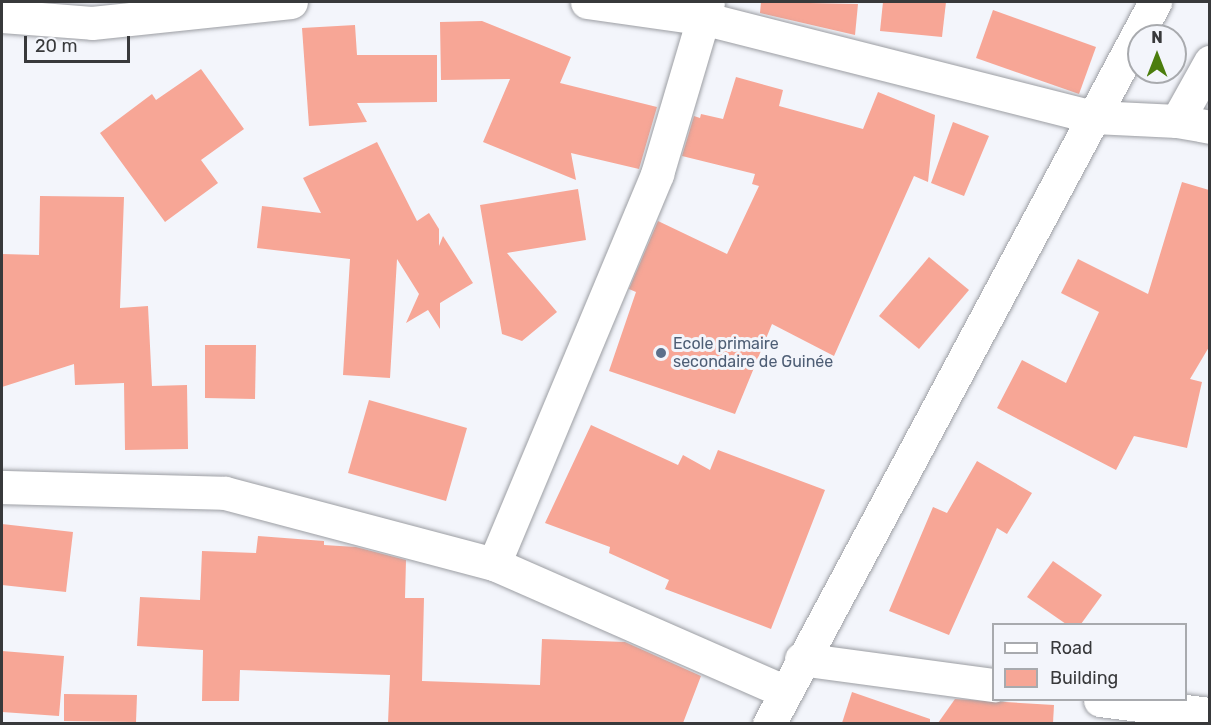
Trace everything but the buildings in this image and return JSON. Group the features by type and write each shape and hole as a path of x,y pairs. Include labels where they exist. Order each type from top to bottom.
{"street":[{"path":"2,16 92,23 291,2"},
{"path":"587,2 707,10 1094,117 1177,121 1209,127"},
{"path":"769,723 801,659 1155,2"},
{"path":"494,564 657,174 707,10"},
{"path":"1177,121 1209,62"},
{"path":"2,487 225,493 494,564 785,692"},
{"path":"801,659 992,685"},
{"path":"1115,701 1209,714"}],"place":[{"name":"Ecole primaire secondaire de Guinée","path":"661,353"}]}
